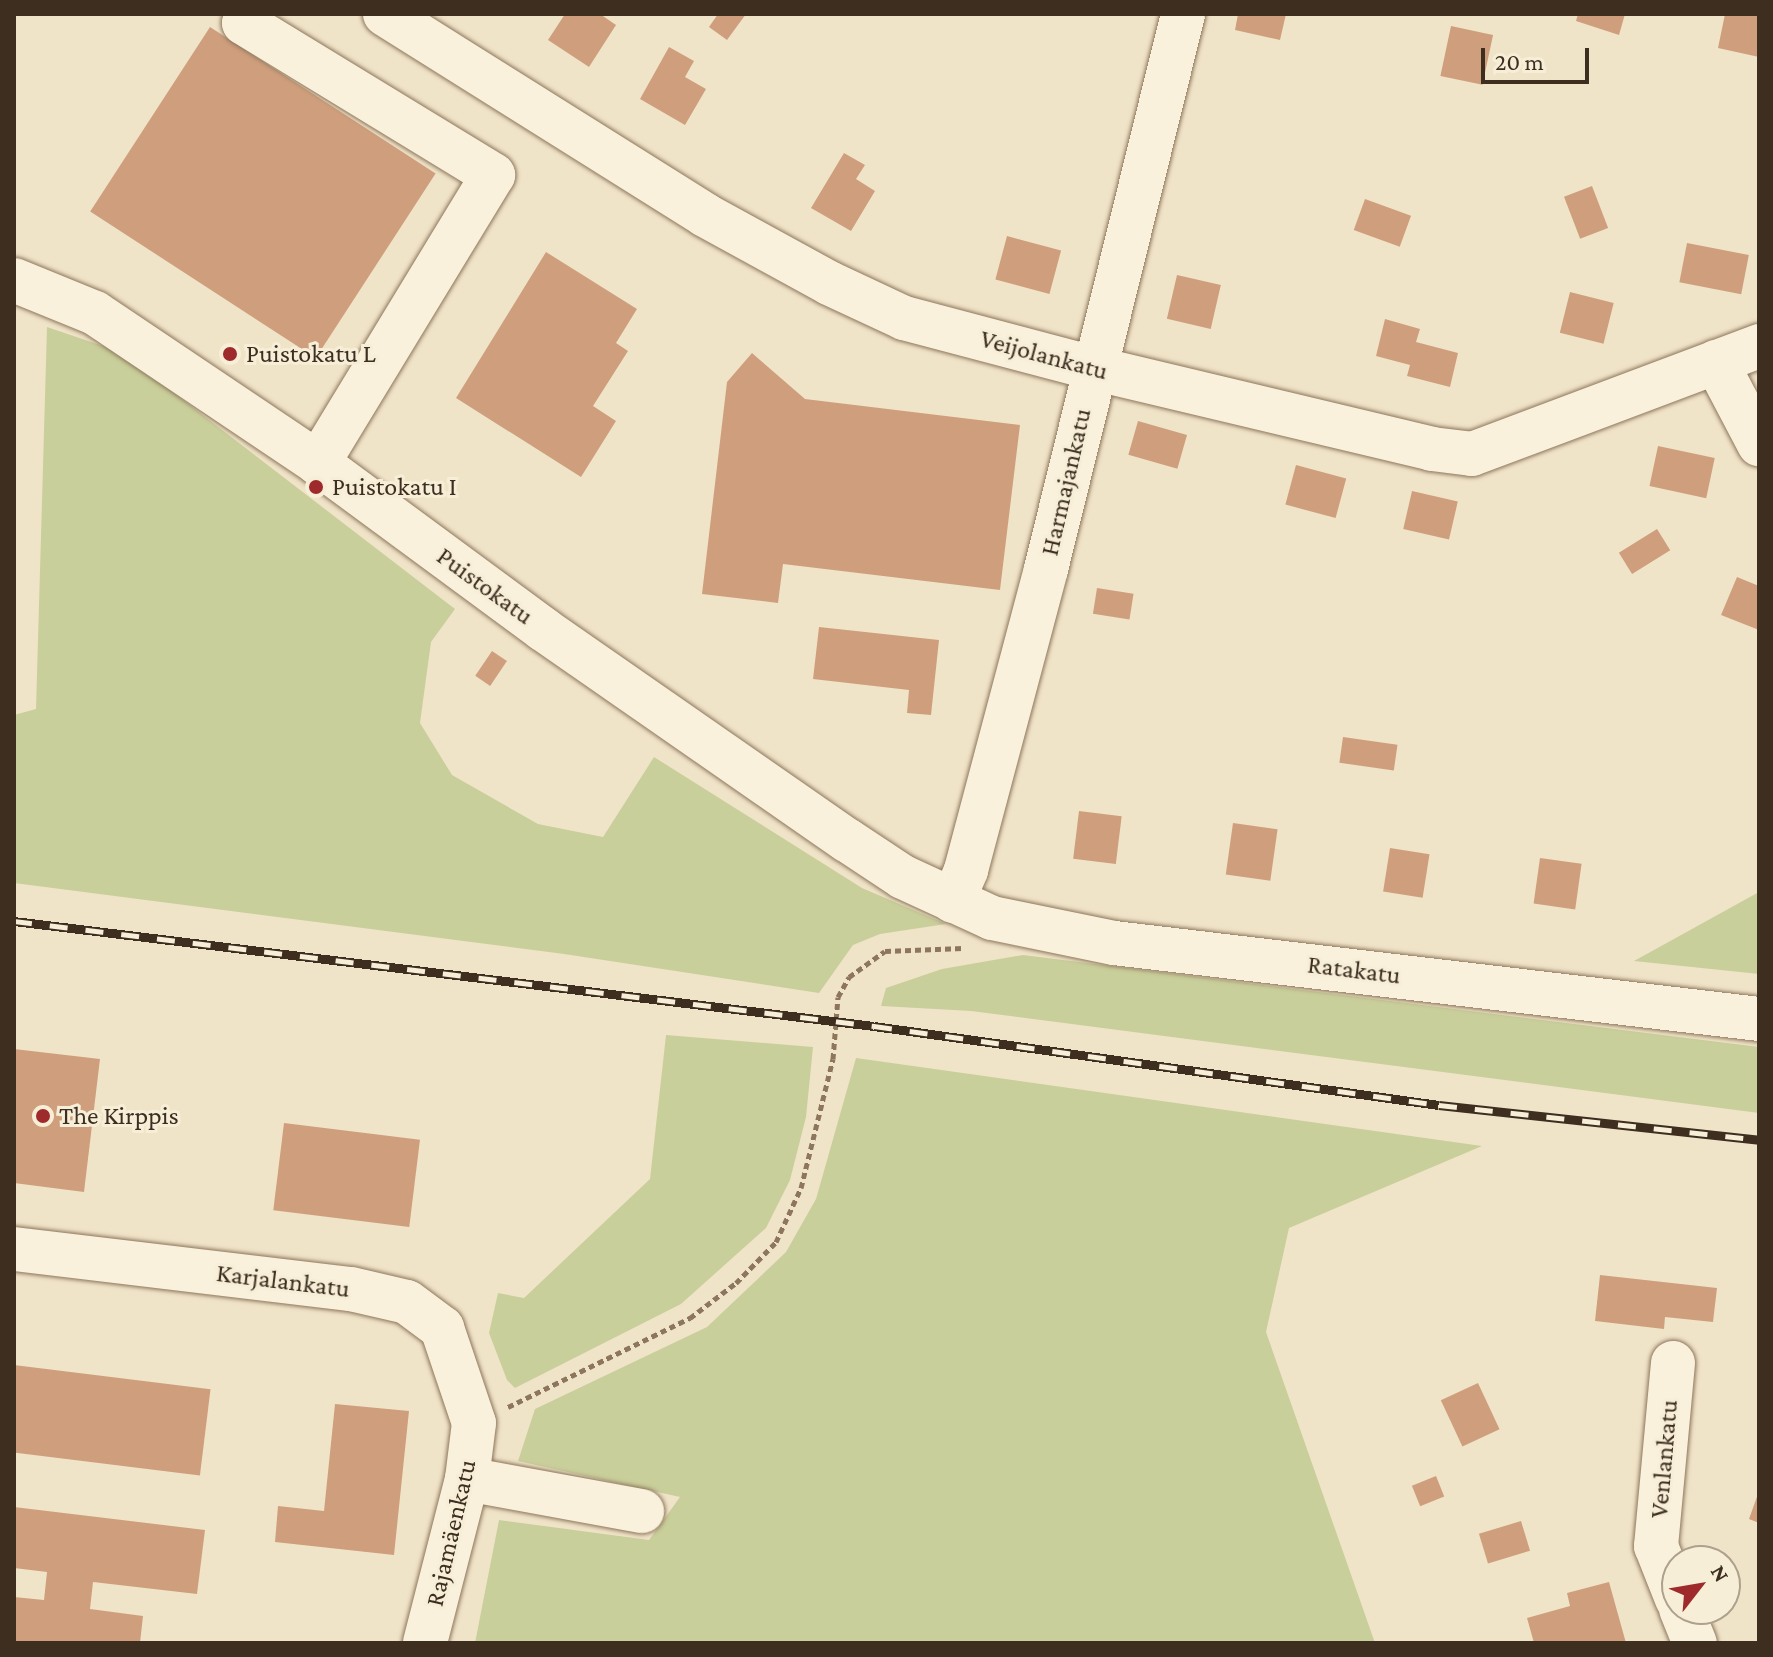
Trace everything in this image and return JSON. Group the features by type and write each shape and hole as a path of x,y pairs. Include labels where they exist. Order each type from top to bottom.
{"street":[{"path":"249,14 244,23 493,175 318,463"},
{"name":"Veijolankatu","path":"385,14 705,215 829,283 904,318 1093,368 1432,449 1472,454 1759,346"},
{"name":"Harmajankatu","path":"953,901 966,870 1046,569 1093,368 1183,14"},
{"name":"Puistokatu","path":"14,280 95,313 318,463 543,629 847,840 953,901"},
{"path":"1716,362 1759,444"},
{"name":"Ratakatu","path":"953,901 992,918 1114,943 1759,1019"},
{"name":"Karjalankatu","path":"14,1249 351,1289 407,1302 442,1328 458,1363 474,1423"},
{"name":"Venlankatu","path":"1661,1559 1656,1546 1673,1363"},
{"name":"Rajamäenkatu","path":"425,1643 467,1479 474,1423"},
{"path":"467,1479 642,1511"}],"path":[{"path":"474,1423 690,1318 736,1283 776,1242 801,1188 833,1059 838,997 849,977 885,951 958,951 992,918"}],"green space":[{"path":"47,327 106,347 144,370 455,609 431,642 420,723 452,775 538,824 603,837 654,757 862,888 946,924 880,934 853,945 819,993 564,954 14,883 14,715 36,709"},
{"path":"1759,892 1759,974 1634,961"},
{"path":"1023,955 1759,1047 1759,1113 971,1011 881,1006 886,988 942,969"},
{"path":"666,1035 813,1047 806,1117 790,1180 766,1228 681,1304 515,1388 507,1380 489,1333 498,1293 524,1298 650,1179"},
{"path":"856,1058 1482,1146 1289,1228 1266,1332 1375,1643 475,1643 499,1520 649,1540 680,1497 518,1461 535,1409 707,1327 786,1252 816,1199"}],"building":[{"path":"565,14 600,14 616,25 589,67 548,40"},
{"path":"718,14 746,14 727,40 709,27"},
{"path":"1238,14 1286,14 1280,40 1235,30"},
{"path":"1578,14 1625,14 1619,35 1576,21"},
{"path":"1725,14 1759,15 1759,57 1718,48"},
{"path":"1451,26 1493,35 1482,85 1440,76"},
{"path":"210,27 436,174 316,358 90,212"},
{"path":"669,47 694,61 685,77 706,89 685,125 640,99"},
{"path":"844,153 865,165 856,179 875,191 851,231 811,208"},
{"path":"1592,186 1608,228 1580,239 1564,197"},
{"path":"1365,199 1411,216 1400,247 1354,230"},
{"path":"1007,236 1061,250 1049,294 995,279"},
{"path":"1687,243 1749,255 1741,294 1679,282"},
{"path":"546,252 637,309 616,343 628,351 593,406 616,421 581,477 456,398"},
{"path":"1177,275 1221,285 1211,329 1167,319"},
{"path":"1570,292 1614,303 1604,344 1560,333"},
{"path":"1385,319 1420,329 1416,342 1458,353 1450,387 1407,376 1410,365 1376,356"},
{"path":"752,353 805,399 1020,425 1000,590 783,564 778,603 702,594 727,382"},
{"path":"1138,421 1187,435 1177,469 1128,455"},
{"path":"1658,446 1715,458 1706,498 1649,486"},
{"path":"1296,465 1346,478 1336,518 1285,505"},
{"path":"1412,491 1458,502 1449,540 1403,529"},
{"path":"1657,529 1670,550 1632,574 1619,553"},
{"path":"1737,577 1759,586 1759,630 1721,615"},
{"path":"1097,588 1134,594 1129,619 1093,614"},
{"path":"819,627 939,640 931,715 907,713 909,690 813,679"},
{"path":"492,651 507,661 490,686 475,676"},
{"path":"1343,737 1397,745 1394,770 1339,763"},
{"path":"1079,811 1122,816 1116,864 1073,859"},
{"path":"1233,823 1278,829 1270,881 1226,874"},
{"path":"1390,848 1430,854 1423,898 1383,891"},
{"path":"1540,858 1582,864 1575,909 1534,904"},
{"path":"14,1049 100,1059 84,1192 14,1183"},
{"path":"284,1123 420,1140 409,1227 273,1210"},
{"path":"1600,1275 1717,1288 1713,1322 1665,1317 1664,1329 1595,1321"},
{"path":"14,1365 211,1389 200,1475 14,1453"},
{"path":"1478,1383 1500,1429 1462,1447 1441,1400"},
{"path":"335,1404 409,1411 394,1555 275,1542 278,1506 324,1511"},
{"path":"1436,1476 1444,1496 1420,1506 1412,1486"},
{"path":"1759,1491 1759,1523 1749,1519"},
{"path":"14,1507 205,1530 197,1594 93,1582 90,1609 143,1616 140,1643 14,1643 14,1597 44,1600 47,1572 14,1568"},
{"path":"1521,1521 1530,1551 1488,1564 1479,1534"},
{"path":"1609,1582 1626,1643 1534,1643 1527,1618 1570,1606 1567,1593"}],"railway":[{"path":"14,921 874,1026 1439,1105 1759,1140"}],"place":[{"name":"Puistokatu L","path":"230,354"},
{"name":"Puistokatu I","path":"316,487"},
{"name":"The Kirppis","path":"43,1116"}]}
